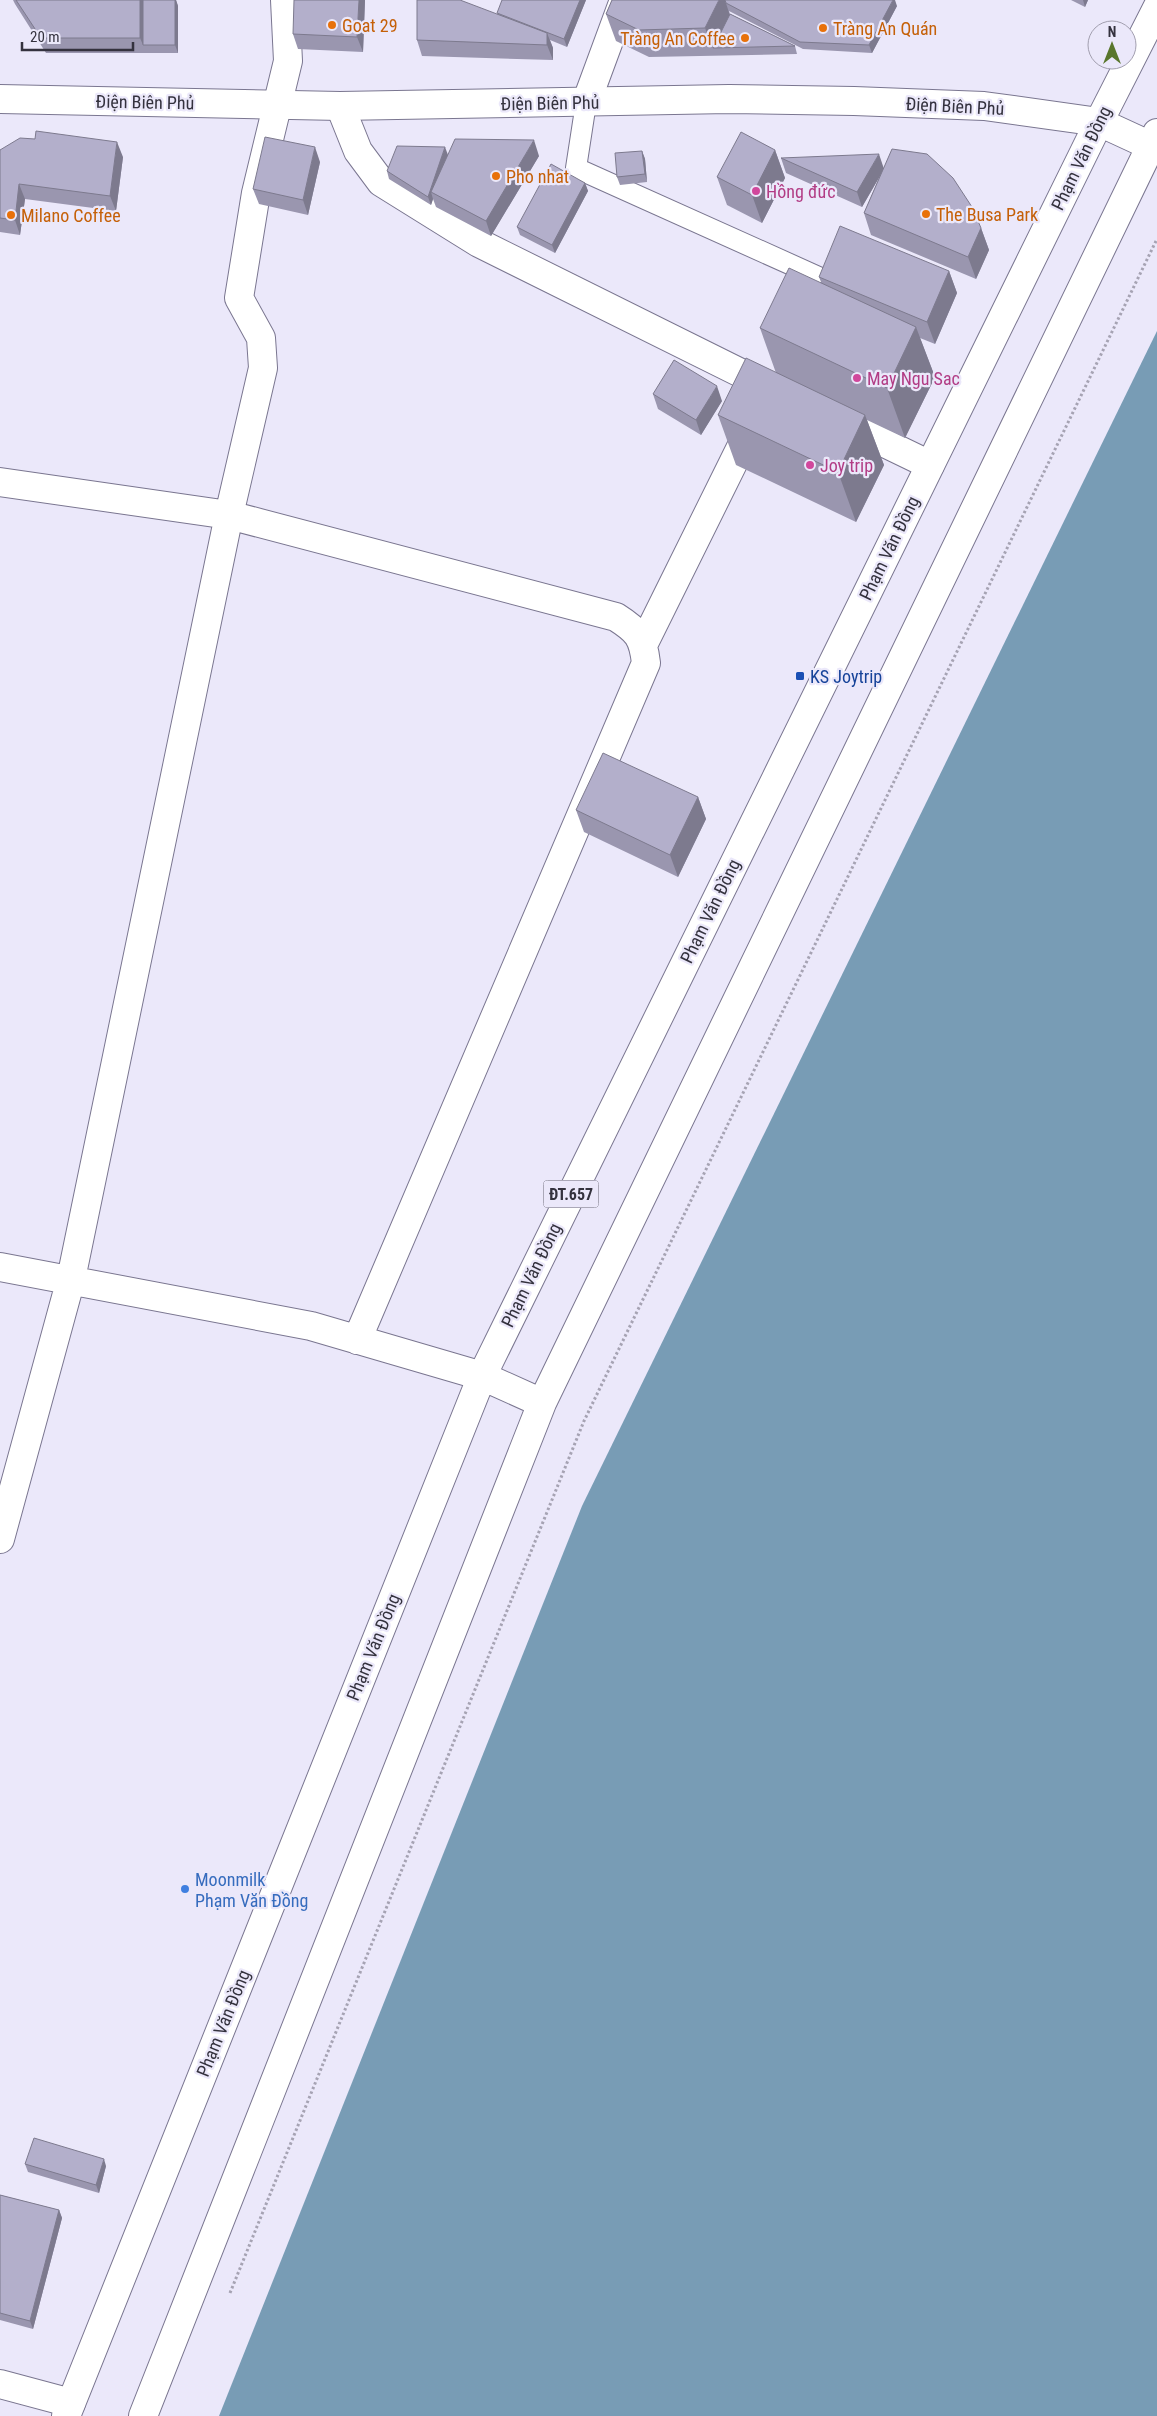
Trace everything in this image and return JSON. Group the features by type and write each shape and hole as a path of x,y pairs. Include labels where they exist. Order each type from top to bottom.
{"street":[{"path":"0,1539 71,1279 229,516 263,368 261,338 240,298 256,193 288,61 285,0"},
{"path":"586,103 624,0"},
{"name":"Phạm Văn Đồng","path":"69,2409 482,1376 1098,122 1157,8"},
{"name":"Điện Biên Phủ","path":"0,99 340,106 729,99 984,106 1098,122 1154,140"},
{"path":"340,106 358,151 381,182 479,243 774,379 806,404 930,465"},
{"path":"143,2416 542,1403 1154,140"},
{"path":"644,643 774,379"},
{"path":"0,482 229,516 616,617 634,628 644,643 646,663 357,1340"},
{"path":"0,1266 311,1326 482,1376 542,1403"},
{"path":"0,2384 69,2409"}],"lane":[{"path":"586,103 576,168 824,279 807,312"}],"path":[{"path":"229,2296 584,1421 1157,239"}],"water":[{"path":"1157,331 1157,2416 219,2416 582,1506"}],"building":[{"path":"16,0 140,0 140,38 41,38"},
{"path":"143,0 175,0 175,45 143,45"},
{"name":"Goat 29","path":"294,0 359,0 357,37 293,34"},
{"path":"417,0 460,0 547,33 547,45 417,40"},
{"path":"502,0 580,0 564,39 497,13"},
{"path":"612,0 719,0 705,28 639,30 606,14"},
{"name":"Tràng An Quán","path":"725,0 893,0 869,45 800,42 726,3"},
{"path":"730,14 795,46 713,48"},
{"path":"36,131 117,142 110,196 19,184 15,220 0,218 0,150 20,138 35,139"},
{"path":"741,132 775,150 752,195 717,177"},
{"path":"265,137 315,147 303,200 253,189"},
{"path":"455,139 534,140 486,221 431,192"},
{"path":"397,146 445,147 428,197 387,171"},
{"name":"The Busa Park","path":"892,149 927,154 953,178 972,207 981,228 968,257 864,213"},
{"path":"642,151 645,174 617,177 615,153"},
{"path":"879,154 857,192 781,158"},
{"path":"551,164 585,183 552,245 517,227"},
{"path":"840,226 949,271 927,322 819,277"},
{"path":"789,268 916,327 887,388 760,328"},
{"path":"746,358 865,415 838,472 718,415"},
{"path":"674,360 717,386 696,420 653,394"},
{"path":"603,753 698,797 670,855 576,810"},
{"path":"34,2138 104,2159 96,2185 25,2164"},
{"path":"0,2195 59,2210 30,2321 0,2313"}],"place":[{"name":"Goat 29","path":"332,25"},
{"name":"Tràng An Quán","path":"823,28"},
{"name":"Tràng An Coffee","path":"745,38"},
{"name":"Pho nhat","path":"496,176"},
{"name":"Hồng đức","path":"756,191"},
{"name":"The Busa Park","path":"926,214"},
{"name":"Milano Coffee","path":"11,215"},
{"name":"May Ngu Sac","path":"857,378"},
{"name":"Joy trip","path":"810,465"},
{"name":"KS Joytrip","path":"800,676"},
{"name":"Moonmilk Phạm Văn Đồng","path":"185,1889"}]}
